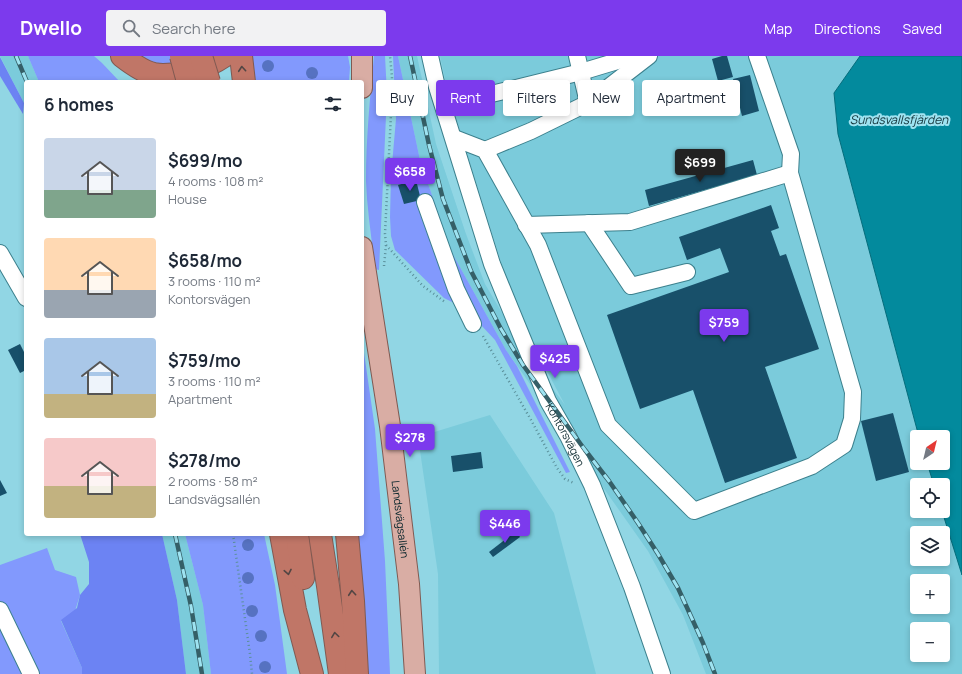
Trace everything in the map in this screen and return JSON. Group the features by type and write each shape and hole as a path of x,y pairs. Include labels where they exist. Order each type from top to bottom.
{"highway":[{"path":"180,56 187,80"},
{"path":"201,56 208,80"},
{"path":"133,68 154,74 173,75 193,71 212,64 224,56"},
{"path":"241,56 244,80"},
{"path":"281,536 296,610 312,674"},
{"path":"297,536 315,674"},
{"path":"320,536 340,674"},
{"path":"347,536 357,674"}],"main road":[{"path":"362,56 362,80"},
{"name":"Landsvägsallén","path":"364,260 391,434 409,584 415,674"}],"street":[{"name":"Kontorsvägen","path":"430,56 437,87 492,264 548,401 568,436 592,485 632,587 662,674"},
{"path":"577,56 583,80"},
{"path":"495,93 581,72 634,56"},
{"path":"618,80 649,56"},
{"path":"454,138 485,150 538,245 608,425 694,511 812,466 844,445 852,419 853,392 790,173 791,154 757,56"},
{"path":"485,150 531,131 578,108"},
{"path":"526,225 630,222 790,173"},
{"path":"425,202 456,289 473,324"},
{"path":"589,223 631,286 687,272"},
{"path":"0,253 24,295"},
{"path":"0,610 31,674"}],"path":[{"path":"385,234 391,114 392,77 390,56"},
{"path":"386,245 423,286 446,304"},
{"path":"234,536 252,674"}],"shaded area":[{"path":"0,56 28,56 38,80 24,80 24,103"},
{"path":"28,56 94,56 118,80 38,80"},
{"path":"141,56 208,56 169,65 152,62"},
{"path":"253,56 348,56 350,67 349,80 256,80 252,60"},
{"path":"374,56 385,56 386,80 376,80 376,116 386,116 379,270 375,269 368,214 366,181 367,134"},
{"path":"393,56 398,56 403,80 394,80"},
{"path":"398,56 417,56 422,80 403,80"},
{"path":"440,56 860,56 834,93 838,134 917,430 910,430 910,470 929,470 932,478 910,478 910,518 944,518 947,526 910,526 910,566 950,566 950,537 962,575 962,674 706,674 683,615 648,551 506,350 451,251 420,160 411,116 428,116 428,107 436,144 466,234 485,284 524,350 565,405 525,330 500,259 455,116 495,116 495,80 445,80"},
{"path":"0,57 24,103 23,114 0,76"},
{"path":"396,116 411,116 420,160 451,251 506,350 517,366 570,472 566,473 495,340 466,309 444,298 395,250 391,236 390,217 391,176"},
{"path":"364,353 375,429 385,561 390,674 367,674 356,536 364,536"},
{"path":"490,415 554,513 596,674 439,674 438,574 418,437"},
{"path":"81,536 162,536 177,600 186,674 82,674 82,668 61,620 77,608 80,595 89,584 89,562"},
{"path":"162,536 186,536 203,605 211,674 186,674 177,600"},
{"path":"186,536 264,536 275,585 287,674 211,674 203,605"},
{"path":"47,548 55,570 76,577 80,595 75,611 61,621 82,668 82,674 0,674 0,565"}],"water":[{"name":"Sundsvallsfjärden","path":"860,56 962,56 962,575 950,537 950,526 947,526 944,518 950,518 950,478 932,478 929,470 950,470 950,430 917,430 838,134 834,93"}],"building":[{"path":"727,56 733,77 718,80 712,59"},
{"path":"750,75 759,111 742,116 740,108 740,80 733,79"},
{"path":"753,160 757,175 649,206 645,190"},
{"path":"416,180 421,200 404,204 398,185"},
{"path":"771,205 779,228 771,231 780,256 786,254 819,349 765,367 797,458 725,483 693,390 640,409 607,315 729,272 720,248 687,260 679,237"},
{"path":"20,344 24,352 24,371 20,373 8,350"},
{"path":"893,413 909,472 876,481 861,421"},
{"path":"481,452 483,468 453,472 451,456"},
{"path":"0,480 7,493 0,496"},
{"path":"516,531 520,537 493,557 489,552"}],"railway":[{"path":"16,56 26,80"},
{"path":"410,56 429,145 443,199 471,271 501,329 523,365 609,481 658,554 678,588 703,643 715,674"},
{"path":"175,536 191,606 202,674"}]}
